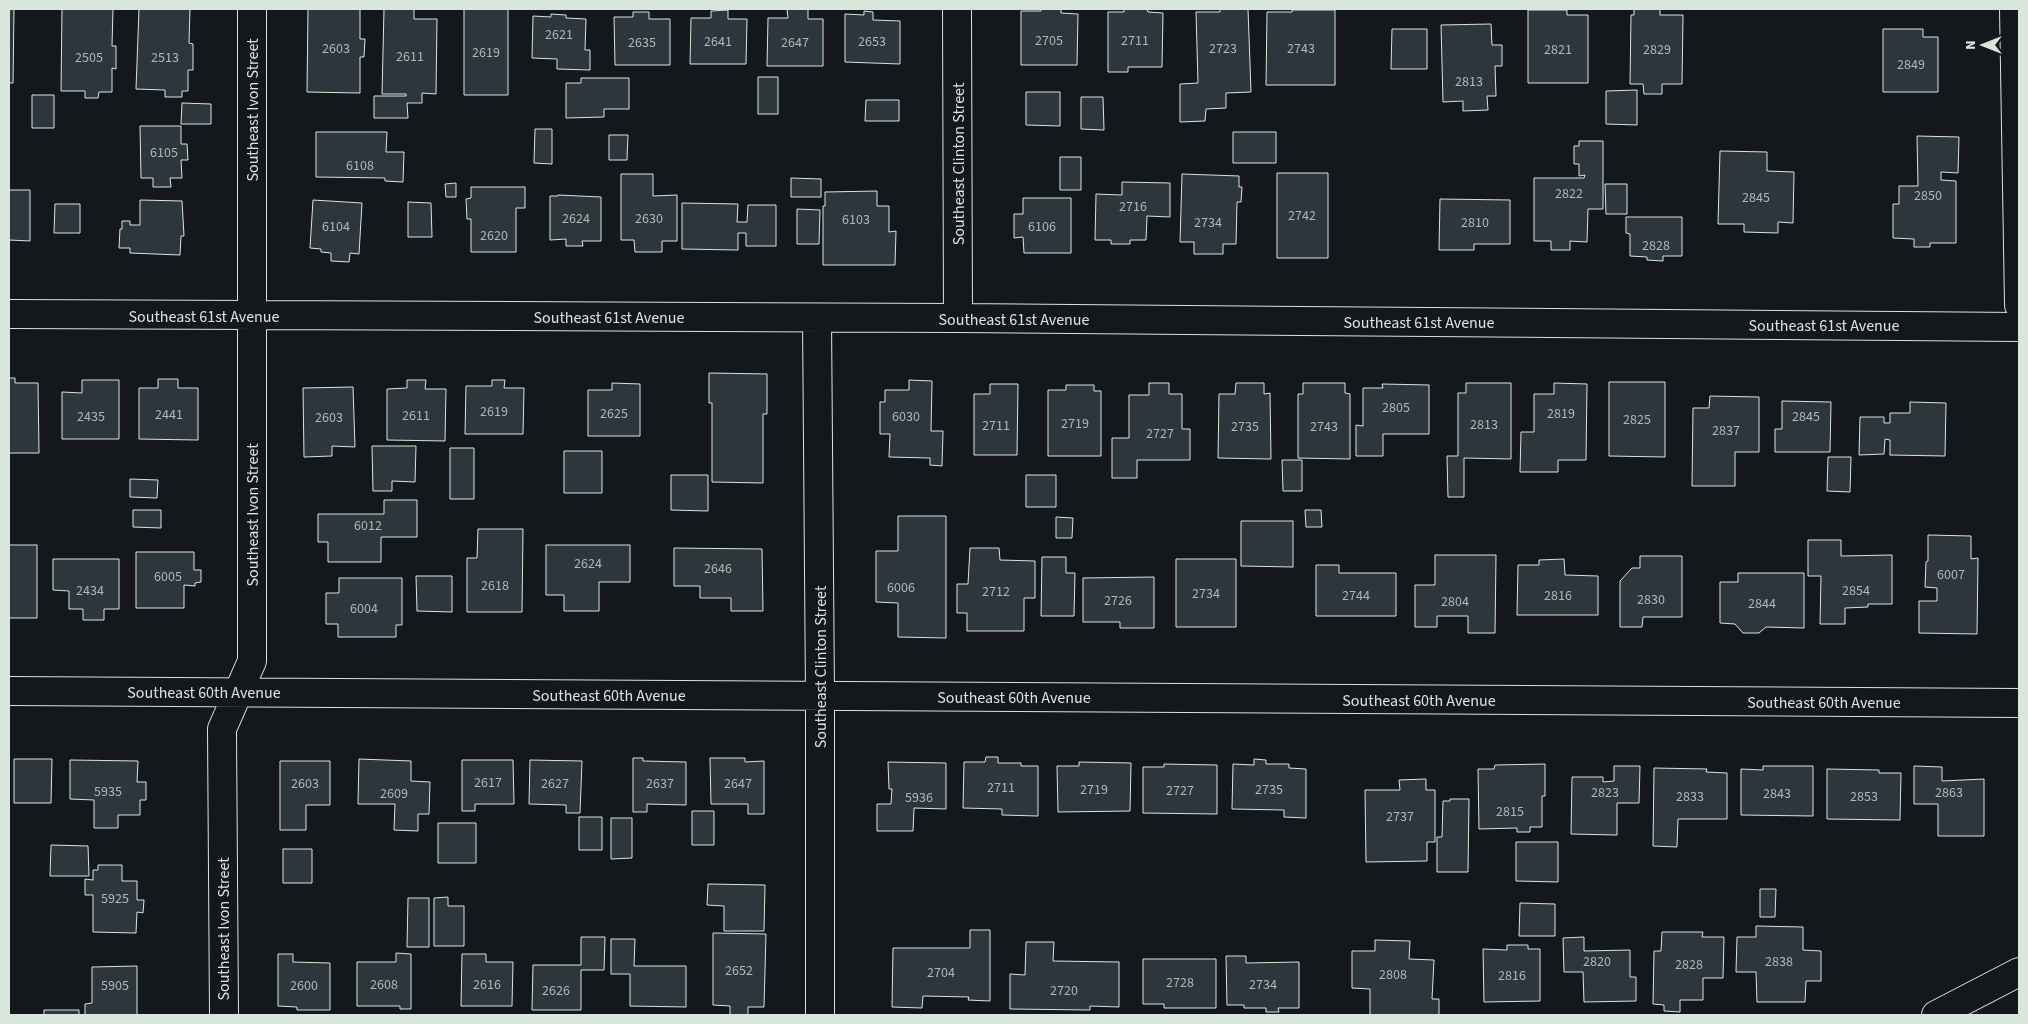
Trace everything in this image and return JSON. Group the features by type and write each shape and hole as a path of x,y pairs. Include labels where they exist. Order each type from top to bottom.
{"street":[{"name":"Southeast Ivon Street","path":"224,1015 222,729 252,661 252,9"},
{"name":"Southeast Clinton Street","path":"957,9 958,318"},
{"path":"2014,9 2019,305"},
{"name":"Southeast 61st Avenue","path":"9,314 252,317 958,318 2019,327"},
{"name":"Southeast Clinton Street","path":"817,318 820,1015"},
{"name":"Southeast 60th Avenue","path":"9,691 2019,703"},
{"path":"1936,1015 2019,972"}],"building":[{"path":"9,9 14,9 13,83 9,83"},
{"path":"62,9 113,9 112,46 116,46 116,69 112,68 112,92 99,92 98,98 85,98 85,91 61,91"},
{"path":"139,9 190,9 189,43 193,44 193,70 188,70 188,91 182,91 182,97 165,97 165,90 136,89"},
{"path":"308,9 360,9 360,39 365,39 364,57 360,57 360,93 307,92"},
{"path":"384,9 414,9 414,19 437,19 436,94 422,93 422,103 407,103 408,118 374,118 374,96 406,96 406,94 382,94"},
{"path":"464,9 508,9 508,95 464,95"},
{"path":"787,9 808,9 808,19 823,19 823,66 767,66 768,18 788,18"},
{"path":"1041,9 1061,9 1061,13 1078,14 1077,65 1021,65 1021,11 1041,11"},
{"path":"1124,9 1147,9 1148,12 1163,13 1162,67 1128,67 1128,72 1108,72 1108,12 1124,12"},
{"path":"1220,9 1248,9 1251,92 1226,93 1226,108 1206,109 1205,121 1180,122 1180,84 1198,83 1196,12 1220,12"},
{"path":"1634,9 1660,9 1660,15 1683,15 1682,84 1662,84 1662,94 1644,94 1643,84 1630,84 1631,15 1634,15"},
{"path":"728,10 728,19 747,19 746,64 690,64 691,18 711,18 711,11"},
{"path":"1292,10 1335,10 1335,85 1266,85 1267,12 1292,12"},
{"path":"1528,10 1567,10 1567,15 1588,15 1588,83 1528,83"},
{"path":"864,11 873,12 873,20 900,21 900,64 845,62 845,14 864,15"},
{"path":"633,12 649,12 649,19 670,19 670,65 615,65 614,17 633,17"},
{"path":"551,14 566,15 566,18 586,19 585,50 590,50 590,70 557,69 557,59 532,58 533,16 551,17"},
{"path":"1491,24 1492,45 1502,45 1502,66 1495,66 1496,96 1487,96 1488,110 1463,111 1463,101 1443,102 1441,25"},
{"path":"1392,29 1427,29 1427,69 1391,69"},
{"path":"1883,29 1923,29 1923,37 1938,37 1938,92 1883,92"},
{"path":"758,77 778,77 778,114 758,114"},
{"path":"581,78 629,78 629,109 604,109 604,117 566,118 566,83 581,83"},
{"path":"1637,90 1637,125 1606,124 1606,91"},
{"path":"1026,92 1060,92 1060,126 1026,125"},
{"path":"32,95 54,95 54,128 32,128"},
{"path":"1081,97 1103,97 1104,130 1081,129"},
{"path":"866,100 899,100 899,121 865,121"},
{"path":"182,103 211,104 211,124 181,124"},
{"path":"140,126 181,126 181,144 187,144 188,160 181,160 182,178 170,178 171,187 153,187 153,178 141,178"},
{"path":"535,129 552,129 552,164 534,163"},
{"path":"316,132 387,132 386,152 404,152 403,182 385,181 385,178 316,177"},
{"path":"1233,132 1276,132 1276,163 1233,163"},
{"path":"609,135 628,135 627,160 609,160"},
{"path":"1917,136 1959,137 1958,173 1941,172 1941,180 1956,181 1956,243 1930,243 1930,247 1914,247 1914,239 1893,238 1893,204 1899,204 1899,186 1918,186"},
{"path":"1579,141 1603,141 1603,209 1588,209 1587,242 1570,241 1570,250 1551,250 1551,241 1534,241 1534,178 1584,178 1585,175 1579,176 1579,164 1574,164 1574,146 1579,146"},
{"path":"1720,151 1767,152 1767,171 1794,172 1793,223 1778,222 1778,233 1744,232 1744,224 1718,224"},
{"path":"1060,157 1081,157 1081,190 1060,190"},
{"path":"1277,173 1328,173 1328,258 1277,258"},
{"path":"621,174 653,174 653,196 677,195 677,241 662,241 662,252 635,252 634,240 621,240"},
{"path":"1182,174 1239,176 1239,187 1242,187 1241,202 1237,202 1236,244 1223,244 1223,254 1194,254 1194,242 1180,242"},
{"path":"791,178 821,179 821,197 791,197"},
{"path":"1122,182 1170,183 1170,217 1147,216 1146,240 1130,240 1130,244 1111,244 1111,240 1095,240 1096,194 1122,195"},
{"path":"456,183 456,197 446,197 445,184"},
{"path":"1605,184 1627,184 1627,214 1606,214"},
{"path":"471,187 525,187 525,208 516,208 516,252 471,252 471,219 467,219 466,199 471,198"},
{"path":"9,190 30,190 30,241 9,240"},
{"path":"877,191 877,206 889,206 889,232 896,231 895,265 823,265 823,206 825,206 825,192"},
{"path":"550,196 601,197 601,241 582,241 583,246 566,246 566,239 550,240"},
{"path":"1023,198 1071,198 1071,253 1024,253 1023,237 1014,238 1014,214 1023,214"},
{"path":"1440,199 1510,200 1510,244 1474,244 1474,250 1439,250"},
{"path":"140,200 182,201 184,236 181,236 180,255 130,253 130,248 119,248 122,221 130,221 130,225 140,225"},
{"path":"313,200 362,203 359,254 350,253 349,262 331,261 331,253 321,252 321,249 310,248"},
{"path":"408,202 431,203 432,237 408,237"},
{"path":"682,203 738,204 737,222 747,222 748,205 776,205 776,246 746,246 746,233 738,233 738,250 682,249"},
{"path":"55,204 80,204 80,233 54,233"},
{"path":"797,209 820,210 819,244 797,244"},
{"path":"1626,217 1682,217 1682,256 1663,256 1663,261 1647,260 1647,257 1630,256 1630,234 1626,233"},
{"path":"709,373 767,374 767,414 763,414 763,483 712,482 712,403 709,403"},
{"path":"9,378 15,378 15,383 38,383 39,453 9,453"},
{"path":"158,379 178,379 178,388 198,388 198,440 139,439 139,388 158,388"},
{"path":"82,380 119,380 119,439 62,439 62,392 82,393"},
{"path":"407,380 426,380 425,389 446,389 445,441 387,440 387,389 407,388"},
{"path":"492,380 505,380 504,388 524,388 523,434 465,434 466,386 492,386"},
{"path":"909,380 932,381 931,431 943,431 942,466 930,465 930,458 889,457 890,434 880,434 880,402 885,402 885,390 909,390"},
{"path":"1609,382 1665,382 1665,457 1609,456"},
{"path":"612,383 640,384 640,436 588,436 588,390 612,390"},
{"path":"1149,383 1169,383 1169,394 1182,394 1182,429 1190,429 1190,460 1137,460 1137,478 1112,478 1112,438 1129,438 1129,395 1149,395"},
{"path":"1236,383 1264,383 1264,394 1270,393 1271,459 1218,458 1219,394 1235,394"},
{"path":"1303,383 1345,383 1345,393 1350,394 1350,459 1298,458 1298,394 1303,394"},
{"path":"1466,383 1511,383 1511,459 1464,458 1464,497 1448,497 1447,456 1458,456 1458,393 1466,393"},
{"path":"1554,383 1587,384 1586,460 1558,460 1558,472 1520,472 1521,432 1534,432 1534,394 1554,394"},
{"path":"990,384 1018,384 1017,455 974,455 974,394 990,394"},
{"path":"1382,384 1429,385 1429,434 1383,434 1383,456 1356,456 1356,425 1363,426 1363,388 1383,388"},
{"path":"1066,385 1094,385 1094,391 1101,391 1101,456 1048,456 1048,390 1066,390"},
{"path":"353,387 355,447 332,446 332,456 304,457 303,388"},
{"path":"1710,396 1759,397 1759,452 1735,452 1735,486 1692,486 1693,408 1709,408"},
{"path":"1782,401 1831,402 1830,452 1775,452 1775,429 1782,429"},
{"path":"1910,402 1946,403 1945,456 1890,455 1890,440 1885,439 1884,454 1859,455 1860,417 1884,417 1884,423 1890,423 1890,413 1910,413"},
{"path":"372,446 416,446 415,482 392,481 392,491 373,491"},
{"path":"450,448 474,448 474,499 450,499"},
{"path":"564,451 602,451 602,493 564,493"},
{"path":"1828,457 1851,457 1850,492 1827,491"},
{"path":"1282,460 1302,460 1302,491 1283,491"},
{"path":"671,475 708,475 708,511 671,510"},
{"path":"1026,475 1056,475 1056,507 1026,507"},
{"path":"130,479 158,480 157,498 130,497"},
{"path":"384,500 417,500 417,537 381,537 381,562 328,562 328,542 318,542 318,514 384,514"},
{"path":"133,510 161,510 161,528 133,527"},
{"path":"1305,510 1321,510 1322,527 1306,527"},
{"path":"898,516 946,516 946,638 898,637 898,603 876,602 876,551 898,551"},
{"path":"1056,517 1073,518 1072,538 1056,538"},
{"path":"1241,521 1293,521 1293,567 1241,566"},
{"path":"478,529 523,529 522,612 467,612 467,558 477,558"},
{"path":"1928,535 1971,536 1971,559 1978,558 1977,634 1919,633 1919,601 1937,601 1937,588 1925,587"},
{"path":"1808,540 1841,540 1841,556 1892,555 1892,604 1868,604 1868,607 1845,608 1845,624 1820,624 1821,576 1808,576"},
{"path":"9,545 37,545 37,618 9,618"},
{"path":"546,545 630,545 630,582 599,582 599,611 564,611 564,595 546,595"},
{"path":"674,548 762,549 763,611 731,611 731,598 700,598 700,586 674,586"},
{"path":"970,548 999,548 1000,560 1035,561 1035,598 1024,598 1024,631 967,631 967,613 957,613 957,584 968,584"},
{"path":"136,552 194,552 194,570 201,570 201,582 195,583 195,586 184,585 184,608 136,608"},
{"path":"1435,555 1496,555 1495,633 1468,633 1468,616 1437,616 1437,627 1415,627 1415,585 1435,585"},
{"path":"1640,556 1682,556 1682,617 1643,617 1642,627 1620,627 1620,581 1632,568 1640,568"},
{"path":"1042,557 1066,557 1066,573 1075,573 1074,616 1041,616"},
{"path":"53,559 119,559 119,609 104,609 104,620 83,620 83,609 69,609 69,591 53,590"},
{"path":"1176,559 1236,559 1236,627 1176,627"},
{"path":"1564,559 1565,575 1598,576 1598,615 1517,615 1518,565 1539,565 1539,560"},
{"path":"1316,565 1339,565 1339,573 1396,573 1396,616 1316,616"},
{"path":"1738,573 1804,573 1804,628 1766,627 1759,633 1743,633 1735,624 1720,623 1720,582 1738,582"},
{"path":"416,576 452,576 452,612 417,611"},
{"path":"1154,577 1154,628 1120,628 1120,622 1083,622 1083,578"},
{"path":"339,578 402,578 402,625 396,625 396,637 338,637 338,624 326,624 326,593 339,593"},
{"path":"986,757 998,757 998,763 1021,763 1021,766 1038,766 1038,816 1002,815 1002,809 963,808 964,762 985,762"},
{"path":"633,758 643,758 643,761 686,762 686,805 647,804 647,812 633,812"},
{"path":"710,758 745,758 745,762 764,761 764,814 748,814 748,804 711,804"},
{"path":"14,759 52,759 51,803 14,803"},
{"path":"359,759 411,761 411,781 430,782 429,814 418,814 418,831 394,830 395,804 358,804"},
{"path":"1254,759 1266,760 1266,764 1289,764 1289,768 1306,769 1306,818 1284,817 1284,810 1232,809 1233,764 1254,765"},
{"path":"70,760 138,761 137,782 146,782 146,800 140,800 140,815 118,815 118,828 94,828 94,800 70,799"},
{"path":"462,760 513,760 514,804 475,804 475,811 462,811"},
{"path":"530,760 582,761 580,813 566,813 566,805 529,804"},
{"path":"280,761 330,761 330,805 306,805 306,830 280,830"},
{"path":"888,762 946,763 946,809 914,808 913,831 877,831 877,804 891,804 892,789 889,789"},
{"path":"1079,762 1131,763 1130,811 1058,812 1057,766 1079,766"},
{"path":"1164,764 1217,765 1217,814 1143,813 1143,767 1164,767"},
{"path":"1545,764 1545,796 1542,796 1542,827 1530,827 1530,832 1517,832 1517,828 1479,829 1478,769 1494,769 1495,765"},
{"path":"1614,766 1640,766 1639,803 1617,803 1617,835 1571,834 1572,777 1603,777 1603,782 1614,781"},
{"path":"1763,766 1813,766 1813,816 1741,815 1741,769 1763,770"},
{"path":"1914,766 1942,767 1942,781 1984,779 1984,836 1938,836 1938,804 1914,804"},
{"path":"1654,768 1707,769 1706,772 1727,773 1727,819 1678,819 1677,847 1653,846"},
{"path":"1827,769 1879,770 1879,773 1901,773 1900,820 1827,819"},
{"path":"1426,779 1426,790 1435,790 1435,842 1427,842 1427,861 1366,862 1365,790 1400,790 1399,780"},
{"path":"1450,799 1469,799 1468,872 1437,872 1437,837 1442,837 1443,801 1450,801"},
{"path":"692,811 714,811 714,845 692,845"},
{"path":"579,817 602,817 602,850 579,850"},
{"path":"611,818 632,818 632,858 611,859"},
{"path":"438,823 476,823 476,863 438,863"},
{"path":"1516,842 1558,842 1558,882 1516,881"},
{"path":"51,845 88,846 89,876 50,876"},
{"path":"283,849 312,849 312,883 283,883"},
{"path":"98,865 122,865 122,881 137,881 137,900 144,900 143,913 137,912 136,933 93,932 93,895 85,895 85,879 93,880 93,870 98,870"},
{"path":"708,884 765,885 764,931 724,931 724,906 707,905"},
{"path":"1760,889 1776,889 1775,917 1760,917"},
{"path":"448,897 448,906 464,906 464,946 434,946 434,898"},
{"path":"408,898 429,898 429,947 407,947"},
{"path":"1520,903 1555,904 1555,936 1519,936"},
{"path":"1756,926 1803,927 1803,950 1821,951 1821,981 1806,981 1805,1002 1757,1002 1756,972 1736,972 1737,937 1756,937"},
{"path":"970,930 990,930 990,1001 968,1000 969,997 923,996 922,1008 892,1007 893,948 970,948"},
{"path":"1662,932 1703,932 1702,937 1724,937 1723,978 1703,978 1703,1000 1680,1000 1680,1012 1664,1011 1664,1005 1653,1004 1654,951 1661,951"},
{"path":"713,933 766,934 764,1007 748,1007 748,1015 730,1015 730,1006 713,1005"},
{"path":"581,937 605,937 604,970 581,970 581,1010 532,1010 533,965 581,965"},
{"path":"1584,937 1584,951 1630,950 1630,977 1636,977 1636,1001 1584,1002 1583,972 1564,972 1563,938"},
{"path":"611,939 635,939 634,966 686,966 686,1007 630,1006 630,974 611,974"},
{"path":"1375,940 1410,941 1409,959 1434,960 1432,999 1439,999 1439,1015 1370,1015 1370,989 1352,988 1352,951 1375,951"},
{"path":"1026,942 1054,942 1053,961 1119,962 1119,1007 1090,1006 1090,1010 1010,1009 1010,974 1025,975"},
{"path":"1507,945 1528,945 1528,949 1540,949 1540,1001 1484,1002 1483,949 1507,950"},
{"path":"396,953 411,954 411,1009 400,1009 400,1006 357,1006 357,962 396,962"},
{"path":"278,954 293,954 293,962 330,963 330,1010 297,1010 297,1007 278,1006"},
{"path":"462,954 486,954 486,962 513,962 512,1006 461,1006"},
{"path":"1226,956 1246,956 1246,963 1299,962 1299,1008 1278,1008 1279,1012 1266,1012 1266,1008 1244,1008 1244,1005 1227,1005"},
{"path":"1143,959 1216,959 1216,1008 1164,1008 1164,1004 1143,1004"},
{"path":"137,966 137,1015 85,1015 85,1004 92,1003 92,967"},
{"path":"44,1010 79,1010 79,1015 44,1015"}]}
